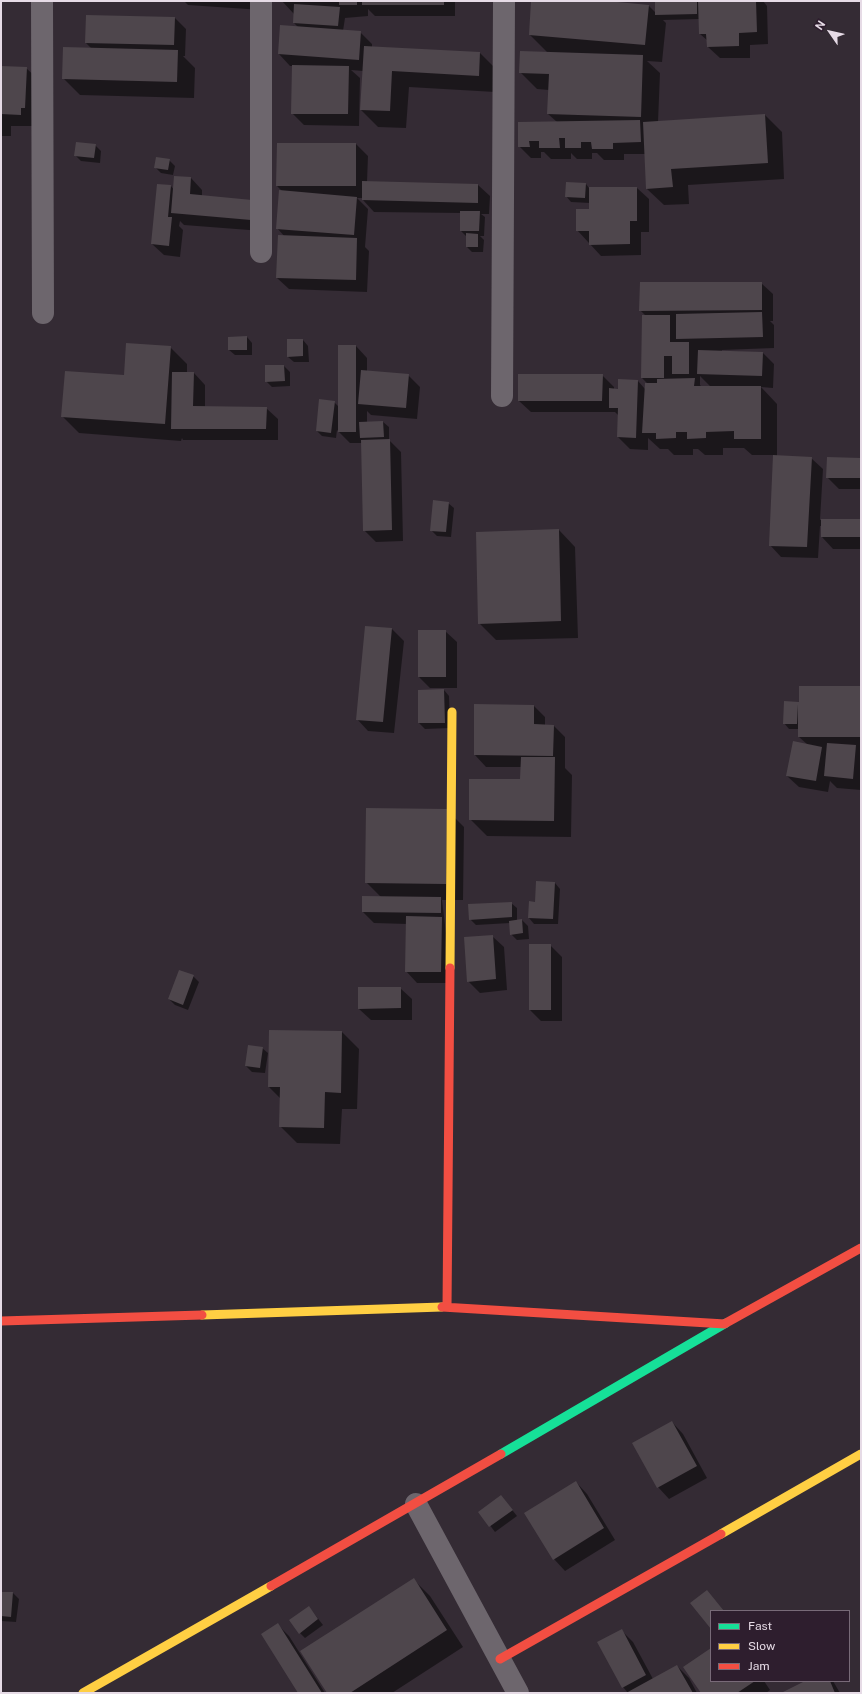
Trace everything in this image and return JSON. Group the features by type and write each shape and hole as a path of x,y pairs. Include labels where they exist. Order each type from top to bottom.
{"street":[{"path":"42,1 43,313"},
{"path":"261,1 261,252"},
{"path":"502,396 504,1"},
{"path":"447,1307 452,712"},
{"path":"83,1693 416,1504 725,1324 861,1248"},
{"path":"1,1321 447,1307 725,1324"},
{"path":"500,1659 861,1454"},
{"path":"416,1504 518,1693"}],"building":[{"path":"339,1 357,1 357,5 339,5"},
{"path":"362,1 444,1 444,5 362,5"},
{"path":"531,1 607,1 649,5 645,45 529,35"},
{"path":"655,1 697,1 697,14 655,15"},
{"path":"698,1 756,1 757,32 739,33 739,46 707,47 706,34 699,34"},
{"path":"294,4 340,7 338,26 293,23"},
{"path":"86,15 175,17 174,45 85,43"},
{"path":"280,25 361,31 359,60 278,54"},
{"path":"364,46 480,52 479,76 392,71 390,111 360,110"},
{"path":"63,47 178,50 177,82 62,79"},
{"path":"520,51 643,55 641,117 547,114 549,74 519,73"},
{"path":"292,65 349,66 348,114 291,114"},
{"path":"1,66 27,67 25,108 21,108 21,115 1,114"},
{"path":"765,114 768,163 671,169 673,187 646,189 643,122"},
{"path":"640,120 641,142 613,143 613,149 592,149 591,142 581,142 581,148 565,148 565,138 559,138 560,148 539,148 539,141 529,141 530,147 518,147 518,122"},
{"path":"76,142 96,144 94,158 74,156"},
{"path":"277,143 356,143 356,186 276,186"},
{"path":"156,157 170,159 168,170 154,168"},
{"path":"174,176 191,177 190,194 252,200 251,220 171,213"},
{"path":"362,181 478,184 478,203 362,200"},
{"path":"566,182 586,183 585,198 565,197"},
{"path":"157,184 171,185 168,217 172,217 169,246 151,244"},
{"path":"589,187 637,187 637,221 630,221 630,244 589,245 589,231 576,231 576,209 589,209"},
{"path":"279,190 357,197 354,235 276,229"},
{"path":"460,211 480,211 479,231 460,231"},
{"path":"466,233 478,234 478,247 466,247"},
{"path":"278,235 357,238 356,280 276,278"},
{"path":"640,282 762,282 762,310 639,311"},
{"path":"762,312 763,337 676,339 676,314"},
{"path":"642,315 670,315 670,342 689,342 689,374 672,374 672,356 664,356 664,378 641,378"},
{"path":"247,336 247,350 228,350 228,337"},
{"path":"287,339 303,339 303,356 287,357"},
{"path":"126,343 171,346 165,424 61,417 65,371 124,375"},
{"path":"338,345 356,345 356,432 338,432"},
{"path":"698,350 763,352 762,376 697,374"},
{"path":"265,365 284,365 285,381 265,382"},
{"path":"361,370 409,374 406,408 358,404"},
{"path":"172,372 194,372 193,406 267,407 266,429 171,429"},
{"path":"518,374 603,374 602,401 518,401"},
{"path":"695,378 694,386 761,386 761,439 734,439 734,431 706,432 706,438 687,439 687,432 676,432 676,438 656,439 656,433 642,433 645,383 657,383 657,379"},
{"path":"618,379 638,380 636,438 617,437 618,408 609,408 609,388 618,389"},
{"path":"319,399 335,401 331,433 316,431"},
{"path":"383,421 384,437 360,438 359,422"},
{"path":"390,439 392,530 363,531 361,440"},
{"path":"773,455 812,457 807,547 769,546"},
{"path":"827,457 861,458 861,478 826,478"},
{"path":"433,500 449,502 446,532 430,531"},
{"path":"821,519 861,519 861,537 821,537"},
{"path":"559,529 561,621 478,624 476,532"},
{"path":"365,626 392,628 383,722 356,720"},
{"path":"418,630 446,630 446,677 418,677"},
{"path":"799,686 861,686 861,737 798,737 798,704 797,724 783,724 784,701 799,702"},
{"path":"444,689 445,723 418,723 418,690"},
{"path":"474,704 534,705 534,724 554,725 553,756 474,755"},
{"path":"793,741 822,747 816,781 786,776"},
{"path":"827,743 856,745 853,779 824,776"},
{"path":"521,757 555,757 554,821 469,820 469,779 520,779"},
{"path":"366,808 447,809 446,884 365,883"},
{"path":"536,881 555,882 553,919 528,918 529,901 535,902"},
{"path":"362,896 441,897 441,913 362,912"},
{"path":"512,902 512,917 469,920 468,904"},
{"path":"406,916 442,917 441,972 405,972"},
{"path":"522,919 523,933 510,935 509,921"},
{"path":"493,935 496,979 467,982 464,937"},
{"path":"529,944 551,944 551,1010 529,1010"},
{"path":"179,970 194,975 183,1005 168,999"},
{"path":"358,987 401,987 401,1008 358,1009"},
{"path":"269,1030 342,1031 341,1093 325,1092 324,1128 279,1127 280,1087 268,1087"},
{"path":"248,1045 263,1047 260,1068 245,1066"},
{"path":"672,1421 697,1466 657,1488 632,1443"},
{"path":"576,1481 604,1528 553,1560 524,1513"},
{"path":"501,1495 513,1510 489,1527 478,1512"},
{"path":"414,1578 447,1630 350,1693 327,1693 300,1651"},
{"path":"707,1590 723,1610 710,1610 710,1628 690,1603"},
{"path":"1,1592 13,1592 11,1617 1,1616"},
{"path":"309,1606 318,1619 299,1634 289,1620"},
{"path":"278,1623 322,1693 298,1693 261,1634"},
{"path":"622,1629 646,1675 622,1688 597,1642"},
{"path":"710,1649 710,1682 754,1682 737,1693 701,1693 683,1667"},
{"path":"677,1665 693,1693 626,1693"},
{"path":"803,1682 830,1682 835,1693 781,1693"}],"traffic: fast":[{"path":"501,1454 726,1323"}],"traffic: slow":[{"path":"450,968 452,712"},
{"path":"202,1315 442,1307"},
{"path":"721,1534 861,1454"},
{"path":"83,1693 271,1586"}],"traffic: jam":[{"path":"447,1307 450,968"},
{"path":"726,1323 861,1248"},
{"path":"442,1307 725,1324"},
{"path":"1,1321 202,1315"},
{"path":"271,1586 501,1454"},
{"path":"500,1659 721,1534"}]}
